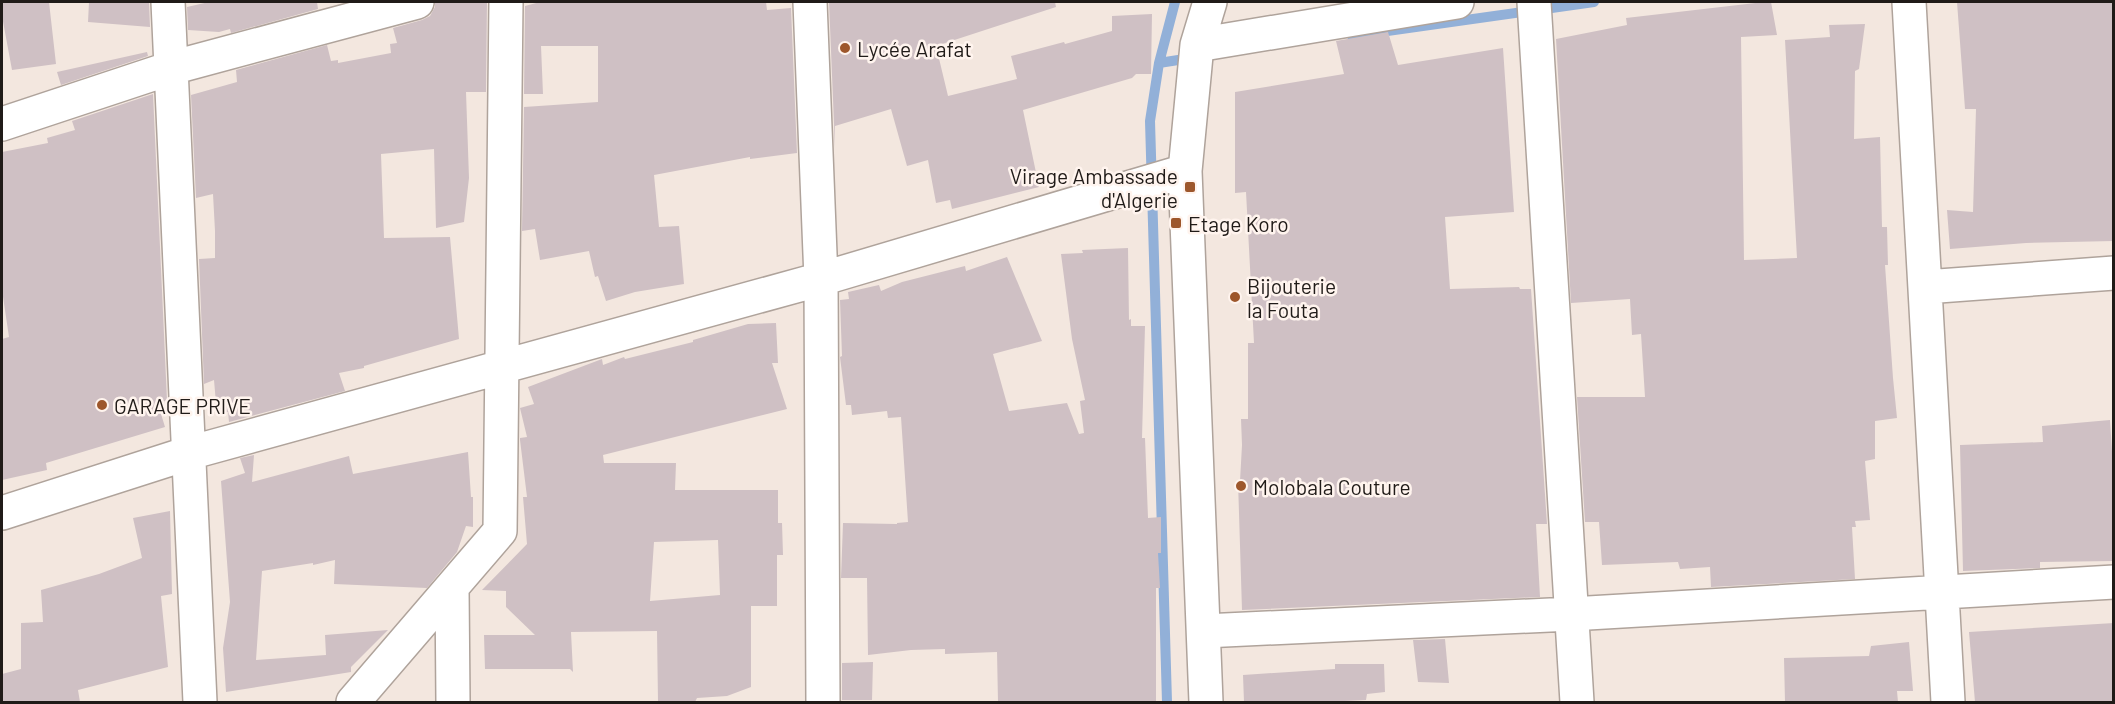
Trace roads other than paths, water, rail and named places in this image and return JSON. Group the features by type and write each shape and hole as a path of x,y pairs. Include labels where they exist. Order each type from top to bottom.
{"street":[{"path":"168,2 200,702"},
{"path":"2,124 171,68 417,2"},
{"path":"353,702 500,531 506,2"},
{"path":"810,2 821,279 823,702"},
{"path":"1206,702 1185,171 1197,45 1210,2"},
{"path":"1197,45 1457,2"},
{"path":"1534,2 1577,702"},
{"path":"1909,2 1948,702"},
{"path":"2,513 189,453 821,279 1185,171"},
{"path":"1925,286 2114,273"},
{"path":"1204,632 1571,614 2114,582"},
{"path":"452,588 453,702"}],"waterway":[{"path":"1167,702 1150,121 1159,63 1175,2"},
{"path":"1352,36 1594,2"},
{"path":"1159,63 1191,58"}],"place":[{"name":"Lycée Arafat","path":"845,48"},
{"name":"Virage Ambassade d'Algerie","path":"1190,187"},
{"name":"Etage Koro","path":"1176,223"},
{"name":"Bijouterie la Fouta","path":"1235,297"},
{"name":"GARAGE PRIVE","path":"102,405"},
{"name":"Molobala Couture","path":"1241,486"}]}
